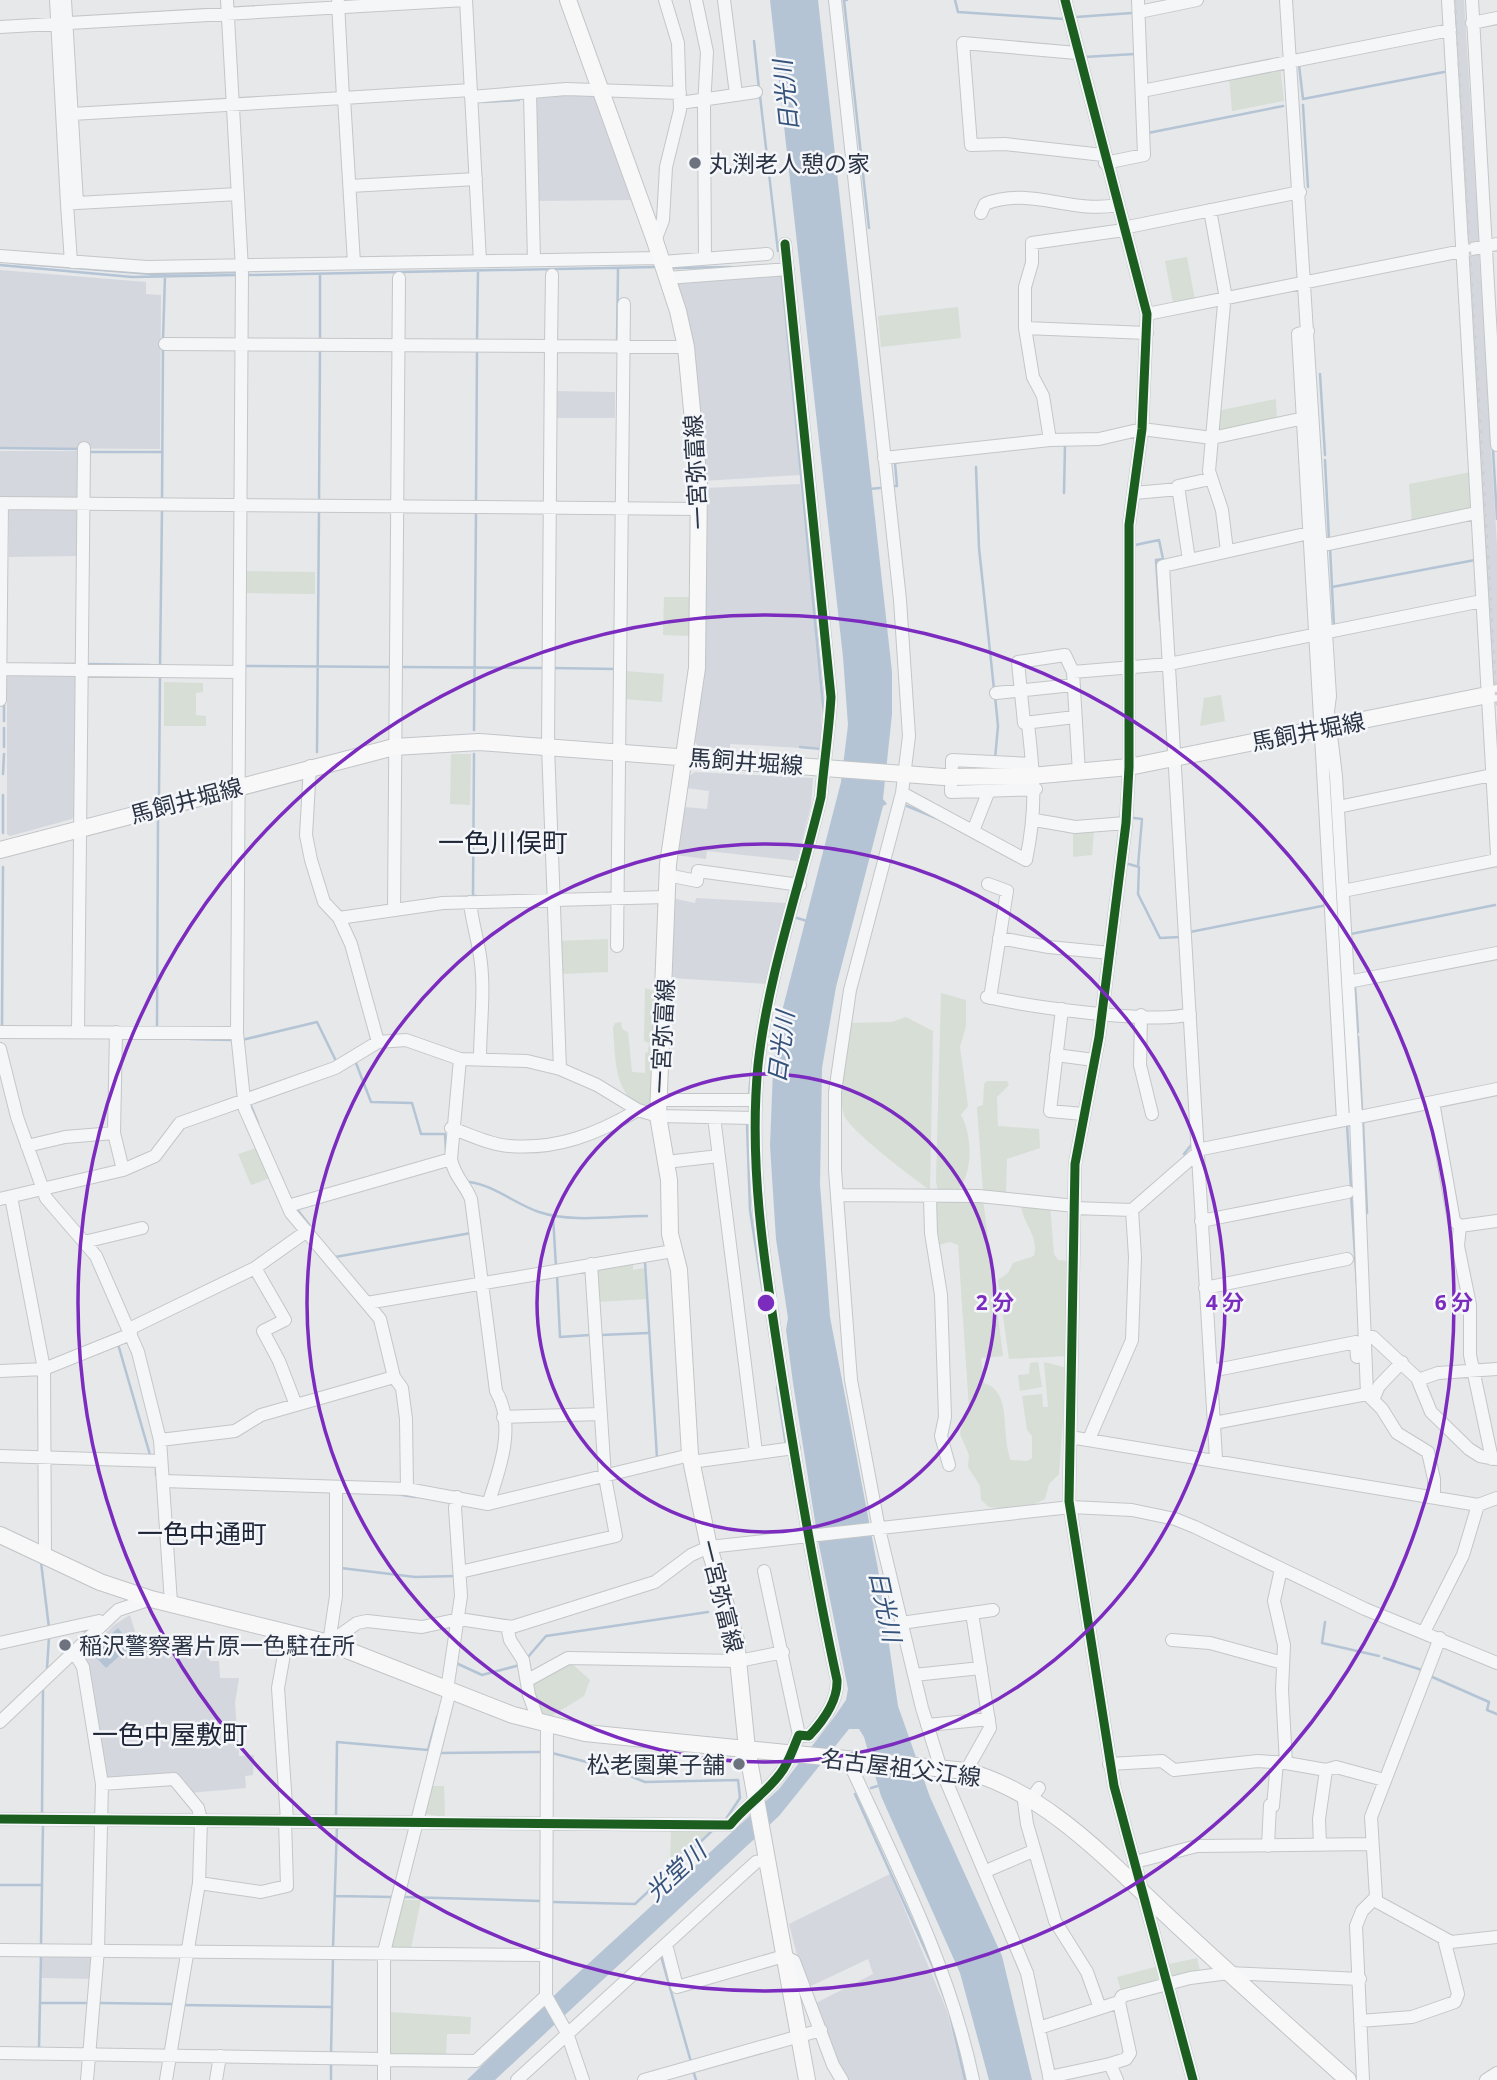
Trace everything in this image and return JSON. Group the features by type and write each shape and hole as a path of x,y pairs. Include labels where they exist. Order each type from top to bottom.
{"main road":[{"name":"一宮弥富線","path":"568,0 655,241 685,347 700,509 697,668 667,876 658,1108 666,1162 673,1251 679,1270 690,1459 709,1548 739,1661 747,1749 807,2080"},
{"name":"馬飼井堀線","path":"0,850 310,766 394,747 479,742 826,766 902,774 1033,776 1129,767 1492,694"},
{"name":"名古屋祖父江線","path":"0,1535 100,1581 150,1599 329,1643 449,1691 543,1724 585,1733 966,1771 1031,1794 1348,2080"}],"street":[{"path":"56,0 62,24 72,114 71,262"},
{"path":"65,0 62,24 72,203"},
{"path":"227,0 242,271 237,1033 244,1099 288,1206 380,1318 394,1377 402,1388 406,1419 407,1489"},
{"path":"0,27 228,14 338,4 465,0 480,261"},
{"path":"655,241 663,220 666,167 680,98 678,43 665,0"},
{"path":"696,0 707,52 704,99 705,258"},
{"path":"724,0 736,94"},
{"path":"835,0 884,458 906,679 909,736 902,774 902,793 850,990 839,1048 835,1092 837,1195 851,1380 876,1529 914,1675 941,1769 1027,1973 1050,2078 1126,2059 1130,2053 1119,2002 1122,1996 1167,1983 1229,1973 1360,1979"},
{"path":"1065,0 1104,159 1147,314 1142,429 1129,525 1129,767 1126,823 1102,1012 1075,1164 1071,1507 1109,1764 1194,2080"},
{"path":"1077,53 962,43 971,145 1005,144 1104,159 1144,155 1139,6 1197,0"},
{"path":"1286,0 1308,331 1313,540 1365,1337 1366,1397"},
{"path":"1343,891 1497,858 1492,775 1492,694 1476,513 1448,0"},
{"path":"1472,0 1491,245 1497,445"},
{"path":"338,4 354,263"},
{"path":"1472,23 1497,18"},
{"path":"1142,91 1450,30"},
{"path":"72,114 344,98 530,94 601,89 704,99 756,92"},
{"path":"530,94 534,260"},
{"path":"350,187 476,180"},
{"path":"1050,440 1043,396 1033,377 1025,328 1025,287 1032,263 1032,243 1124,229 1300,192"},
{"path":"72,203 238,194"},
{"path":"981,213 985,204 1018,197 1077,206 1117,205"},
{"path":"1210,210 1224,299 1210,479 1222,510 1227,551"},
{"path":"785,244 829,674 828,752 821,797 770,995 754,1118 761,1243 809,1537 838,1691 819,1726 808,1736 799,1735"},
{"path":"1147,314 1491,245"},
{"path":"0,256 242,271 354,263 661,260 767,254"},
{"path":"667,278 788,270"},
{"path":"552,275 548,746 560,1069"},
{"path":"394,910 398,278"},
{"path":"617,946 624,303"},
{"path":"1025,328 1147,333"},
{"path":"165,344 685,347"},
{"path":"884,458 1050,440 1099,439 1142,429 1212,438 1308,417"},
{"path":"78,1032 84,448"},
{"path":"1189,560 1178,486 1210,479"},
{"path":"1134,493 1179,489"},
{"path":"0,700 1,503 700,509"},
{"path":"1216,1459 1163,566 1227,551 1313,540 1476,513"},
{"path":"996,694 1128,668 1169,664 1482,601"},
{"path":"1076,718 1024,723 1018,662 1065,655 1073,679 1076,718 1079,773"},
{"path":"0,669 238,672"},
{"path":"902,793 1026,860 1035,820 1028,724"},
{"path":"1326,727 1338,807 1343,891 1348,982 1349,1119"},
{"path":"952,767 952,760 1033,776"},
{"path":"310,766 306,835 324,902 339,918 364,984 378,1042"},
{"path":"1338,807 1492,775"},
{"path":"951,787 951,792 988,793 1033,776"},
{"path":"973,831 988,793"},
{"path":"1035,820 1075,827 1126,823"},
{"path":"667,876 697,881 698,871 800,885"},
{"path":"988,884 1007,891 988,997 1062,1009 1181,1017 1190,1014"},
{"path":"339,918 470,902 666,897"},
{"path":"470,902 473,934 480,949 483,1008 480,1059"},
{"path":"999,938 1049,947 1110,953"},
{"path":"1348,982 1497,953"},
{"path":"1062,1009 1050,1111 1083,1114"},
{"path":"1140,1015 1140,1065 1152,1114"},
{"path":"0,1032 237,1033"},
{"path":"116,1032 114,1133 123,1170"},
{"path":"45,1556 47,1457 44,1369 6,1198 123,1170 155,1156 180,1123 335,1068 378,1042 406,1040 460,1059 527,1061 560,1069 597,1085 638,1110"},
{"path":"0,1049 27,1146 46,1198 96,1256 130,1332 160,1440 170,1603"},
{"path":"1056,1055 1094,1060"},
{"path":"460,1059 451,1159 453,1174 465,1185 471,1199 496,1391 502,1402 503,1417 503,1460 488,1504"},
{"path":"837,1195 986,1197 1074,1207 1132,1210 1197,1152 1497,1089"},
{"path":"452,1128 508,1146 567,1143 600,1132 638,1110 756,1100"},
{"path":"1433,1102 1454,1221 1460,1226 1497,1221"},
{"path":"658,1108 714,1116 754,1118"},
{"path":"714,1116 756,1452"},
{"path":"27,1146 65,1138 114,1133"},
{"path":"666,1162 719,1156"},
{"path":"288,1206 451,1159"},
{"path":"1201,1221 1348,1192"},
{"path":"930,1196 931,1233 941,1295 945,1417 941,1436 949,1465"},
{"path":"1089,1440 1132,1340 1135,1257 1132,1210"},
{"path":"1365,1337 1373,1337 1402,1362 1418,1380 1431,1412 1469,1449 1480,1457 1494,1459 1473,1370 1470,1305 1458,1246 1460,1226"},
{"path":"84,1242 142,1228"},
{"path":"0,1371 44,1369 130,1332 255,1268 307,1231"},
{"path":"367,1303 673,1251"},
{"path":"1205,1288 1347,1259"},
{"path":"460,1572 616,1536 605,1477 591,1264"},
{"path":"255,1268 285,1320 263,1332 279,1361 296,1405"},
{"path":"1210,1371 1356,1342 1366,1397 1397,1433 1428,1452 1434,1479 1434,1497"},
{"path":"1214,1423 1366,1397 1402,1362"},
{"path":"1418,1380 1438,1373 1497,1369"},
{"path":"160,1440 235,1432 261,1415 394,1377"},
{"path":"503,1417 601,1414"},
{"path":"1070,1437 1216,1459 1478,1505 1497,1498"},
{"path":"163,1481 407,1489 488,1504 690,1459 794,1448"},
{"path":"0,1456 161,1461"},
{"path":"329,1643 336,1596 336,1487"},
{"path":"384,2080 384,1952 449,1691 459,1619 460,1572 455,1508 457,1497"},
{"path":"1424,1632 1463,1555 1478,1505"},
{"path":"329,1643 356,1623 367,1621 422,1627 459,1619 507,1626 655,1581 691,1555 709,1548 1071,1507 1132,1510 1175,1519 1365,1609 1497,1663"},
{"path":"1268,1846 1281,1762 1284,1645 1274,1601 1281,1569"},
{"path":"0,1819 730,1825 750,1801 757,1800 780,1774 794,1754 799,1735 764,1571"},
{"path":"0,1722 118,1610 150,1599"},
{"path":"901,1623 992,1610"},
{"path":"966,1771 990,1728 972,1613"},
{"path":"0,1643 99,1621 103,1624"},
{"path":"507,1626 510,1640 523,1660 529,1695 543,1724 546,1997 565,2029 583,2080"},
{"path":"198,1883 261,1892 287,1886 278,1688 288,1632"},
{"path":"1363,2080 1356,1926 1362,1911 1376,1897 1371,1817 1440,1638"},
{"path":"1172,1640 1210,1643 1283,1663"},
{"path":"74,1652 83,1667 102,1784 98,1950 87,2080"},
{"path":"528,1680 568,1658 739,1661 783,1652"},
{"path":"914,1675 981,1668"},
{"path":"928,1725 989,1719"},
{"path":"842,1759 941,1969 956,2008 973,2080"},
{"path":"1109,1764 1162,1761 1174,1770 1223,1763 1281,1762 1326,1770 1336,1767 1384,1780"},
{"path":"1321,1845 1319,1819 1326,1770"},
{"path":"102,1784 174,1779 198,1808 201,1820 198,1883 166,2080"},
{"path":"1031,1794 1033,1851 1055,1921 1087,1972 1100,2008"},
{"path":"1135,1862 1197,1846 1371,1844"},
{"path":"986,1871 1033,1851"},
{"path":"517,2080 565,2029 666,1944 756,1862 768,1860"},
{"path":"1374,1900 1451,1942 1497,1937"},
{"path":"1360,2021 1412,2017 1455,2002 1458,1994 1444,1939"},
{"path":"666,1944 677,1987 784,1956 794,1961 833,2065 842,2080"},
{"path":"0,1950 546,1955"},
{"path":"0,2053 476,2061 546,1997"},
{"path":"1039,2028 1119,2002"},
{"path":"643,2080 821,2030"},
{"path":"216,2080 220,2056"},
{"path":"1110,2064 1117,2080"},
{"path":"1486,2080 1497,2073"}],"shaded area":[{"path":"1452,0 1464,0 1479,243 1466,246"},
{"path":"1280,66 1284,101 1232,111 1229,77"},
{"path":"593,92 634,200 536,201 533,100 537,97"},
{"path":"1479,251 1497,546 1497,684 1491,685 1466,254"},
{"path":"1187,257 1195,300 1173,304 1165,261"},
{"path":"0,270 146,282 146,294 161,295 160,449 0,448"},
{"path":"781,272 800,475 703,481 674,280"},
{"path":"958,307 961,338 881,347 878,316"},
{"path":"554,391 615,392 615,418 554,418"},
{"path":"1276,399 1277,422 1218,434 1217,411"},
{"path":"0,451 79,451 79,497 75,501 0,499"},
{"path":"1471,472 1473,508 1412,524 1409,484"},
{"path":"800,484 822,690 821,749 730,744 730,749 699,747 694,741 704,488"},
{"path":"75,508 80,513 80,556 9,557 9,509"},
{"path":"243,571 315,572 315,594 243,593"},
{"path":"664,597 691,597 691,636 663,635"},
{"path":"624,671 664,674 662,702 624,699"},
{"path":"7,673 73,674 77,678 76,813 72,819 10,836 7,834"},
{"path":"164,682 203,683 203,692 196,693 196,715 206,716 206,726 164,726"},
{"path":"1221,695 1225,721 1200,726 1204,698"},
{"path":"451,754 471,754 470,805 450,804"},
{"path":"695,772 813,778 811,805 797,861 707,851 706,859 675,855 684,807 707,809 709,791 686,788 688,777"},
{"path":"1073,828 1094,829 1092,855 1073,857"},
{"path":"672,898 695,903 696,898 787,903 766,984 671,978"},
{"path":"608,939 608,972 561,974 560,941"},
{"path":"645,988 657,992 652,1107 639,1104 623,1089 616,1066 613,1028 615,1023 621,1022 622,1029 628,1032 632,1072 645,1073 645,1053 648,1052 649,1043 644,1041"},
{"path":"941,993 966,1000 966,1026 960,1047 968,1106 961,1115 968,1134 970,1155 966,1176 957,1192 938,1190 936,1182"},
{"path":"906,1017 933,1031 930,1190 857,1131 844,1115 842,1104 841,1081 850,1023 892,1022"},
{"path":"987,1081 1007,1081 1009,1085 997,1097 998,1126 1039,1129 1040,1148 1007,1159 1006,1193 983,1192 977,1107 983,1105 984,1084"},
{"path":"257,1148 270,1178 251,1185 238,1154"},
{"path":"932,1199 983,1199 1003,1356 981,1358 984,1383 999,1395 1002,1404 1011,1460 1027,1461 1032,1458 1032,1436 1027,1430 1022,1396 1042,1394 1043,1407 1048,1407 1044,1362 1067,1368 1059,1474 1049,1484 1045,1499 1023,1510 989,1507 981,1500 980,1486 968,1467 969,1455 960,1434 963,1417 969,1408 958,1245 950,1242 935,1246"},
{"path":"1021,1205 1050,1206 1054,1254 1058,1260 1068,1261 1068,1356 1009,1359 998,1280 1008,1273 1013,1263 1034,1256 1035,1249"},
{"path":"633,1262 633,1270 644,1268 646,1299 597,1302 595,1272 599,1266"},
{"path":"1038,1362 1042,1387 1020,1391 1018,1375 1029,1374 1030,1363"},
{"path":"130,1615 139,1645 147,1643 150,1654 208,1644 210,1661 219,1661 220,1678 239,1678 235,1703 239,1756 254,1755 253,1775 245,1776 246,1788 189,1793 175,1776 110,1781 106,1776 85,1653 114,1625"},
{"path":"570,1662 590,1680 584,1696 547,1719 543,1718 533,1695 533,1685"},
{"path":"431,1786 444,1786 445,1817 424,1814"},
{"path":"671,1827 715,1827 670,1868"},
{"path":"890,1874 947,2011 964,2080 847,2080 836,2062 816,2003 873,1974 868,1959 809,1987 797,1955 789,1924"},
{"path":"401,1900 421,1900 411,1948 393,1948 390,1944"},
{"path":"42,1954 91,1954 95,1959 93,1979 42,1978"},
{"path":"1197,1958 1201,1975 1169,1981 1165,1965"},
{"path":"1159,1966 1164,1982 1122,1994 1117,1977"},
{"path":"388,2012 471,2017 470,2034 447,2034 446,2056 390,2056"}],"water":[{"name":"日光川","path":"770,0 818,0 892,672 892,714 883,799 887,804 883,806 836,987 822,1068 820,1184 830,1317 878,1569 898,1706 930,1797 1002,1956 1032,2080 989,2080 960,1973 881,1796 864,1737 859,1729 849,1729 779,1816 495,2080 467,2080 564,1986 779,1789 835,1716 846,1700 848,1689 818,1540 793,1383 786,1330 788,1318 776,1239 770,1146 773,1069 779,1023 841,782 848,725 843,657"},
{"path":"118,1628 132,1645 106,1668 91,1652"}],"waterway":[{"path":"844,0 869,228"},
{"path":"955,0 958,12 1064,19"},
{"path":"1076,17 1132,13"},
{"name":"日光川","path":"754,41 759,89"},
{"path":"1084,57 1135,54"},
{"path":"1299,65 1303,99 1444,72"},
{"name":"日光川","path":"760,96 778,251"},
{"path":"484,102 519,100"},
{"path":"1303,105 1308,187"},
{"path":"1148,133 1283,106"},
{"path":"14,263 152,274 238,272"},
{"path":"0,265 132,277 238,275"},
{"path":"248,275 656,267"},
{"path":"672,268 731,267"},
{"path":"617,343 618,269"},
{"path":"248,271 297,270"},
{"path":"477,341 478,271"},
{"path":"320,274 320,340"},
{"path":"163,340 165,276"},
{"path":"782,277 824,715"},
{"path":"162,500 163,346"},
{"path":"319,502 320,349"},
{"path":"476,503 477,352"},
{"path":"1320,374 1325,455"},
{"path":"1064,493 1065,444"},
{"path":"0,448 79,449"},
{"path":"1493,449 1497,519"},
{"path":"88,452 162,452"},
{"path":"1325,460 1329,540"},
{"path":"894,486 897,486 895,463 900,462"},
{"path":"976,467 979,548 994,689"},
{"path":"869,489 880,488"},
{"path":"160,666 162,509"},
{"path":"317,752 319,510"},
{"path":"474,730 476,513"},
{"path":"1135,545 1159,540 1163,559 1156,560 1160,620"},
{"path":"1330,547 1334,627"},
{"path":"1332,587 1475,560"},
{"path":"51,664 76,664"},
{"path":"87,664 150,665"},
{"path":"243,666 390,667"},
{"path":"400,667 543,668"},
{"path":"552,668 615,669"},
{"path":"159,795 160,675"},
{"path":"995,696 998,726 995,759"},
{"path":"4,704 4,721"},
{"path":"4,728 4,747"},
{"path":"800,747 821,749"},
{"path":"3,774 4,754"},
{"path":"474,754 473,896 476,896"},
{"path":"3,795 3,833"},
{"path":"907,806 936,818"},
{"path":"1134,818 1142,819 1138,866"},
{"path":"157,1029 158,820"},
{"path":"1125,863 1139,867 1138,894 1160,938 1180,937"},
{"path":"2,1026 3,867"},
{"path":"1190,932 1327,905"},
{"path":"1351,934 1495,905"},
{"path":"797,918 807,921"},
{"path":"1355,986 1358,1032"},
{"path":"242,1040 317,1022 336,1061"},
{"path":"1358,1037 1362,1109"},
{"path":"190,1039 232,1040"},
{"path":"356,1063 371,1102 412,1103 421,1134 445,1134 446,1151"},
{"name":"日光川","path":"749,1095 751,1073"},
{"path":"251,1106 258,1123"},
{"path":"1363,1122 1367,1213"},
{"path":"747,1123 750,1210 764,1300"},
{"path":"1347,1125 1351,1187"},
{"path":"1184,1154 1192,1144"},
{"path":"469,1182 487,1187 530,1209 552,1215 579,1218 647,1216"},
{"path":"1351,1194 1357,1285"},
{"path":"296,1208 311,1227"},
{"path":"553,1216 556,1267"},
{"path":"335,1257 471,1233"},
{"path":"645,1262 657,1458"},
{"path":"557,1275 560,1337 590,1335"},
{"path":"601,1335 648,1333"},
{"path":"118,1344 150,1455"},
{"path":"777,1387 786,1446"},
{"path":"156,1468 156,1475"},
{"path":"402,1495 416,1497"},
{"path":"41,1562 49,1628"},
{"path":"341,1568 415,1577 456,1576"},
{"path":"528,1657 546,1636 708,1612"},
{"path":"1325,1622 1322,1643 1379,1656"},
{"path":"47,1668 49,1637"},
{"path":"1384,1658 1422,1670"},
{"path":"456,1663 482,1675 520,1665"},
{"path":"1430,1676 1489,1702 1487,1710 1497,1714"},
{"path":"42,1815 43,1690"},
{"path":"336,1817 337,1742 428,1750 437,1717"},
{"path":"439,1753 541,1752"},
{"path":"552,1753 610,1768 645,1782 738,1780 740,1798 726,1819"},
{"path":"871,1788 881,1785"},
{"path":"855,1794 933,1967 947,2005"},
{"path":"41,1945 43,1824"},
{"path":"333,1948 337,1825"},
{"name":"光堂川","path":"552,1902 635,1904 714,1829"},
{"path":"0,1885 42,1885"},
{"path":"335,1896 393,1897"},
{"path":"404,1897 540,1901"},
{"path":"41,1956 39,2048 42,2048"},
{"path":"661,1956 691,2062"},
{"path":"331,2054 333,1957"},
{"path":"42,2003 91,2003"},
{"path":"99,2003 175,2004"},
{"path":"181,2005 332,2007"},
{"path":"950,2015 965,2080"},
{"path":"331,2062 331,2080"},
{"path":"693,2070 696,2080"}],"railway":[{"path":"1455,0 1497,709"}],"cycle path":[{"path":"1065,0 1147,314 1142,429 1129,525 1129,767 1126,823 1099,1037 1075,1164 1069,1501 1114,1786 1193,2080"},
{"path":"0,1819 730,1825 780,1774 799,1735 809,1736 829,1710 837,1680 807,1529 776,1338 760,1222 755,1144 758,1065 763,1031 777,964 821,797 831,697 785,244"}],"place":[{"name":"丸渕老人憩の家","path":"695,163"},
{"name":"稲沢警察署片原一色駐在所","path":"65,1645"},
{"name":"松老園菓子舗","path":"739,1764"}],"district":[{"name":"一色川俣町","path":"503,842"},
{"name":"一色中通町","path":"202,1533"},
{"name":"一色中屋敷町","path":"170,1734"}]}
